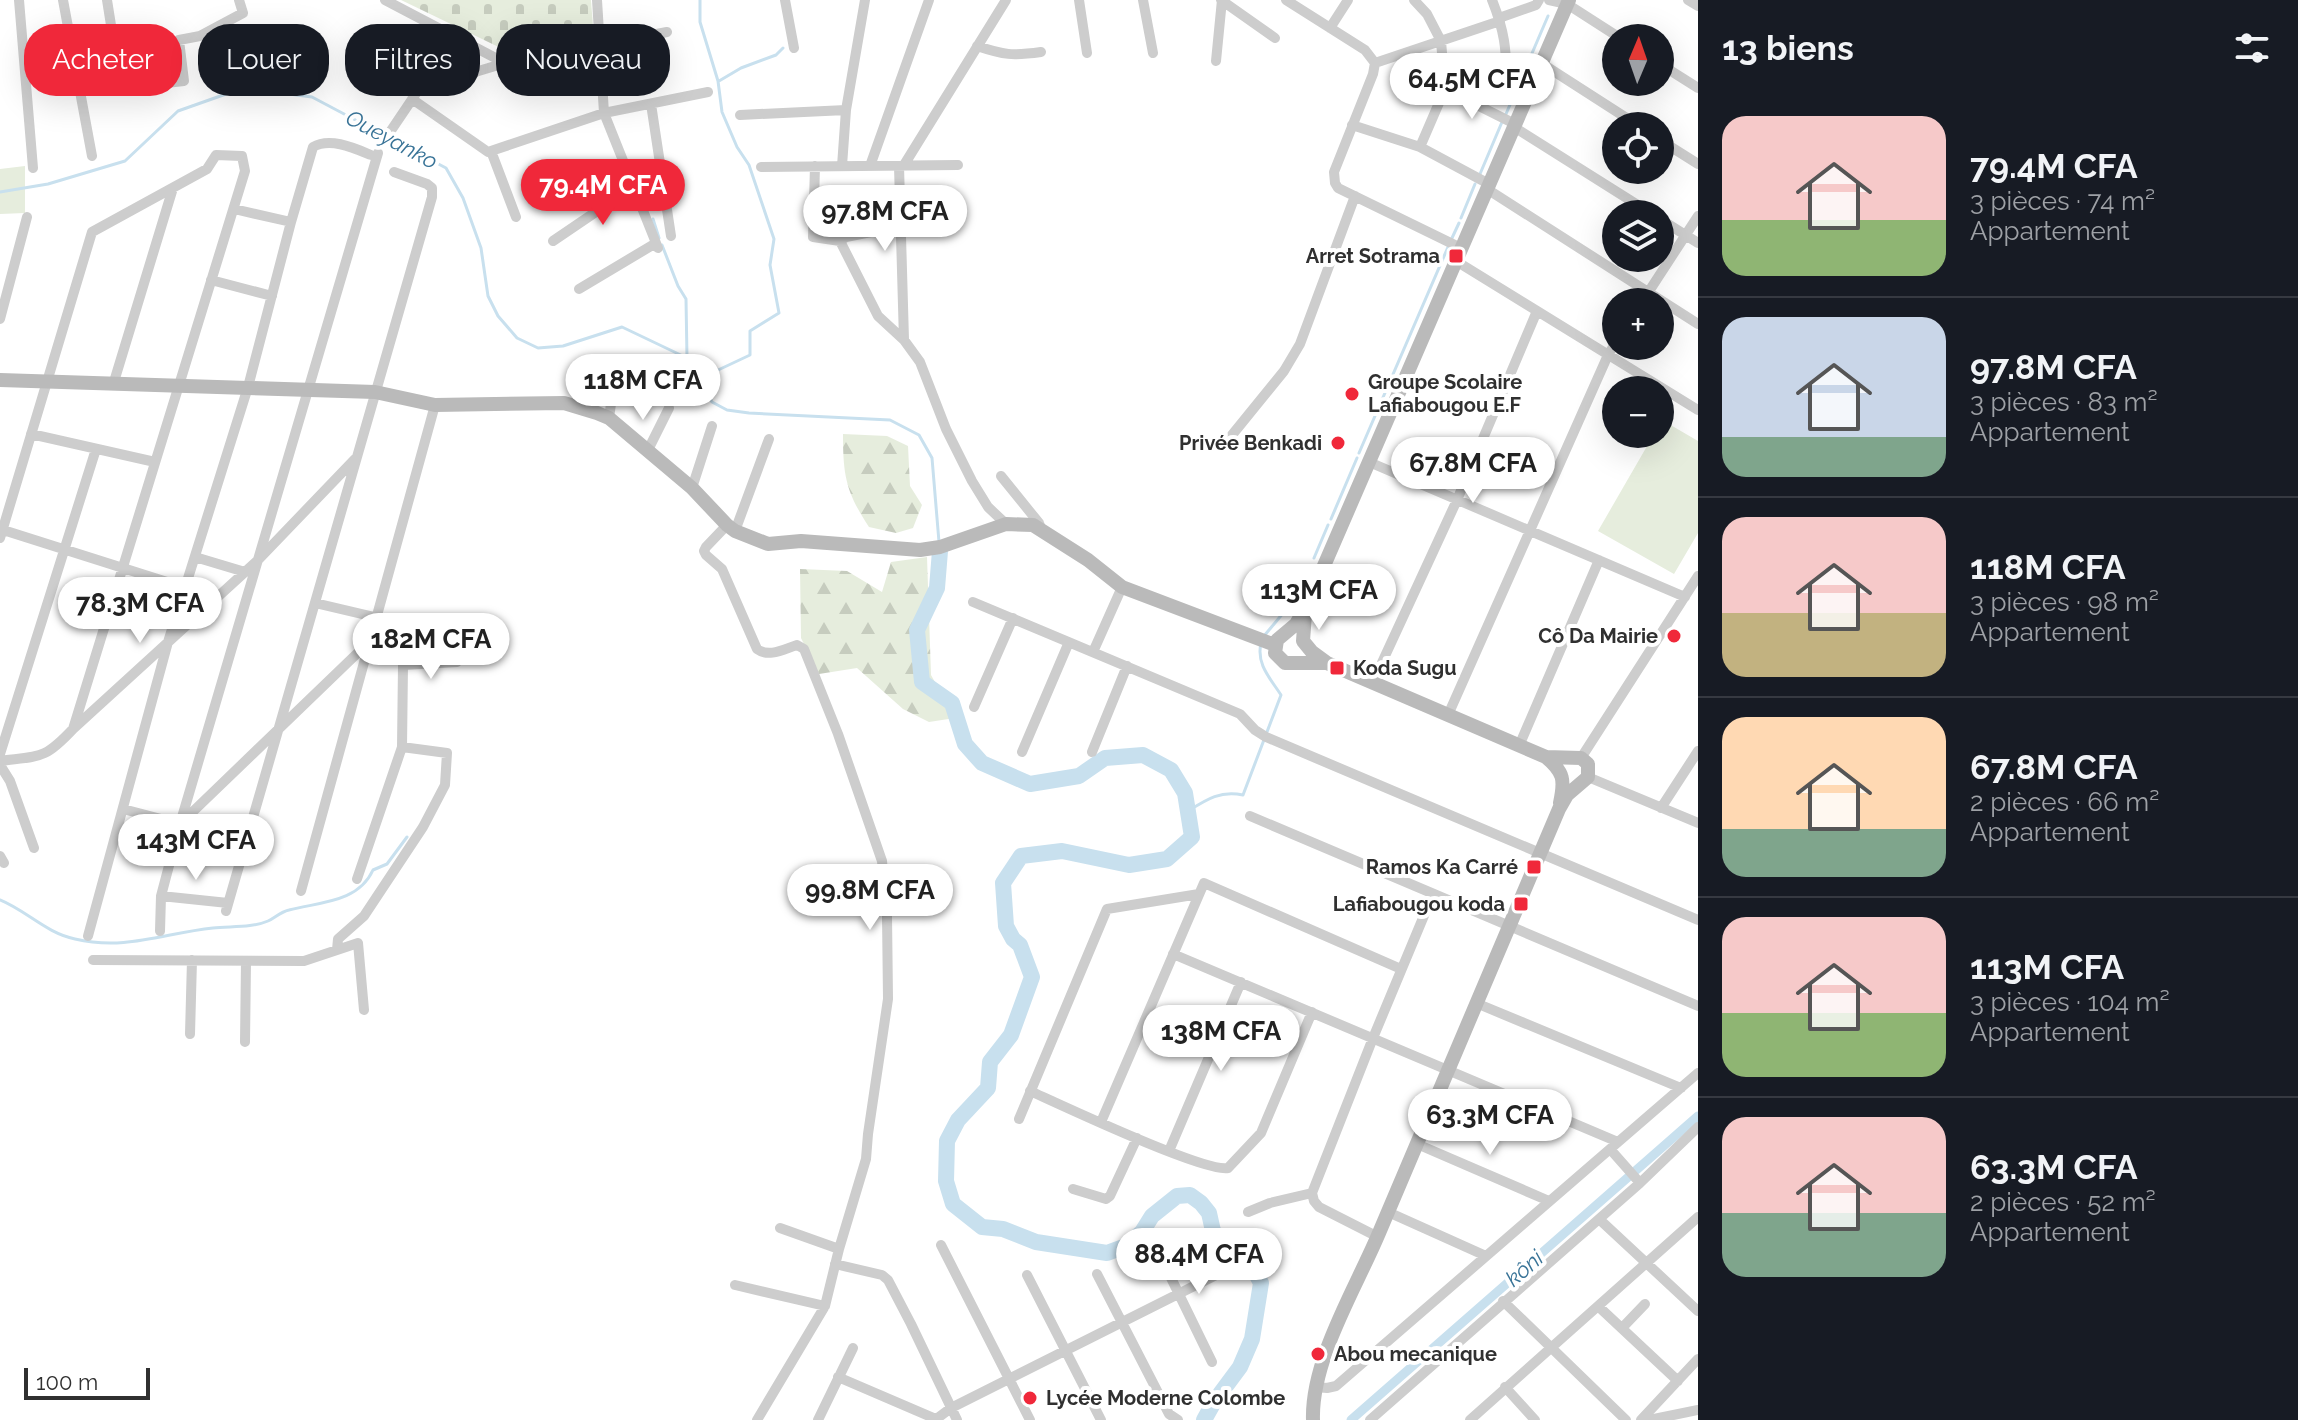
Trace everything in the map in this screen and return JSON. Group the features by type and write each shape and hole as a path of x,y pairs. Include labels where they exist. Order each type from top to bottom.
{"street":[{"path":"19,0 33,168"},
{"path":"63,0 92,156"},
{"path":"107,0 121,88 184,81 179,40 200,36 243,13 239,0"},
{"path":"385,0 496,58"},
{"path":"597,0 599,24"},
{"path":"785,0 794,48"},
{"path":"842,166 846,110 865,0"},
{"path":"870,166 929,0"},
{"path":"904,340 902,166 1006,0"},
{"path":"1079,0 1087,53"},
{"path":"1143,0 1153,53"},
{"path":"1222,0 1275,38"},
{"path":"1216,61 1222,0"},
{"path":"1286,0 1365,50 1375,63 1334,178 1338,188 1458,254 1537,311 1602,351"},
{"path":"1330,28 1348,0"},
{"path":"1414,0 1427,14 1441,41 1445,89 1420,147"},
{"path":"1492,0 1500,19 1507,53 1506,81"},
{"path":"1375,63 1500,19 1536,5 1539,0"},
{"path":"1549,0 1566,1 1602,26"},
{"path":"1688,0 1698,6"},
{"path":"1327,663 1281,661 1275,653 1279,640 1296,624 1307,605 1566,1"},
{"path":"977,46 1004,55 1041,52"},
{"path":"1541,63 1617,112"},
{"path":"1674,73 1698,88"},
{"path":"1445,89 1514,125 1630,200"},
{"path":"412,99 488,152 604,113 708,92"},
{"path":"390,132 414,96"},
{"path":"579,289 657,246 604,113 603,96"},
{"path":"651,104 671,236"},
{"path":"740,115 846,110"},
{"path":"1352,125 1420,147 1488,186 1632,288"},
{"path":"88,936 168,642 248,387 313,147 326,142 374,154 180,824 161,896 160,931"},
{"path":"1674,149 1698,164"},
{"path":"491,151 516,217"},
{"path":"73,729 122,567 178,386 234,209 245,171 242,156 216,155 207,169 92,232 1,532 66,549 122,567 186,588"},
{"path":"761,167 958,165"},
{"path":"815,166 813,237 840,241 846,237 901,226"},
{"path":"161,896 227,907 432,197 432,188 427,184 394,172"},
{"path":"553,241 634,186"},
{"path":"113,385 173,188"},
{"path":"1232,435 1284,371 1300,344 1355,196"},
{"path":"234,209 291,222"},
{"path":"1651,288 1698,216"},
{"path":"0,319 27,217"},
{"path":"1674,228 1698,243"},
{"path":"840,241 878,316 904,340 920,362 946,429 972,481 988,507 1006,524"},
{"path":"211,280 272,296"},
{"path":"1373,682 1457,500 1537,311"},
{"path":"1674,312 1698,324"},
{"path":"1448,715 1606,360"},
{"path":"1616,360 1698,410"},
{"path":"609,418 616,368"},
{"path":"0,380 375,392 435,405 564,403 609,418 692,488 731,528 768,544 801,541 920,550 940,547 1006,524 1033,525 1088,560 1122,587 1279,640"},
{"path":"301,891 435,405"},
{"path":"647,452 669,408"},
{"path":"692,488 712,426"},
{"path":"31,434 155,462"},
{"path":"757,1420 825,1306 866,1159 888,999 887,915 882,861 838,734 804,649 797,645 769,654 757,649 722,569 704,551 731,528 769,439"},
{"path":"0,754 96,449"},
{"path":"34,848 10,781 0,763 44,756 56,748 257,561 356,458"},
{"path":"1369,462 1685,597"},
{"path":"1001,476 1039,523 1041,530"},
{"path":"195,557 245,572"},
{"path":"1519,746 1599,560"},
{"path":"1572,779 1563,763 1566,759 1579,757 1698,576"},
{"path":"1093,652 1122,587"},
{"path":"973,602 1240,714 1266,737 1697,916"},
{"path":"315,603 400,623 402,747 357,879"},
{"path":"1296,662 1304,652 1307,605"},
{"path":"974,707 1013,618"},
{"path":"1279,640 1289,633 1297,635 1327,663 1546,757 1572,779 1698,823"},
{"path":"180,824 370,641"},
{"path":"1022,752 1069,642"},
{"path":"403,665 457,662"},
{"path":"1092,752 1127,666"},
{"path":"337,950 338,939 364,916 423,827 445,785 447,753 402,747"},
{"path":"1661,808 1698,751"},
{"path":"1313,1420 1316,1387 1325,1353 1378,1237 1572,779 1589,768 1579,757 1546,757"},
{"path":"123,809 180,824"},
{"path":"1250,816 1698,1006"},
{"path":"1101,1122 1204,883 1401,969"},
{"path":"1019,1119 1107,909 1199,894"},
{"path":"1378,1237 1319,1207 1312,1193 1433,894"},
{"path":"93,960 304,961 358,943 364,1010"},
{"path":"1173,954 1448,1070 1614,1145 1638,1181"},
{"path":"190,1034 192,960"},
{"path":"245,1042 246,961"},
{"path":"1169,1151 1241,982"},
{"path":"1476,1003 1681,1088"},
{"path":"1030,1091 1169,1151 1214,1168 1228,1168 1261,1133 1312,1012"},
{"path":"1316,1387 1336,1386 1698,1073"},
{"path":"1370,1420 1697,1130"},
{"path":"1073,1189 1106,1199 1110,1196 1137,1138"},
{"path":"1417,1144 1549,1201"},
{"path":"1248,1212 1312,1193"},
{"path":"1388,1212 1486,1256"},
{"path":"1599,1219 1698,1311"},
{"path":"1470,1420 1696,1223"},
{"path":"780,1228 839,1249"},
{"path":"941,1245 1030,1420"},
{"path":"1155,1245 1212,1362"},
{"path":"835,1264 882,1275 888,1280 957,1420"},
{"path":"838,1377 936,1420 951,1408 1222,1272"},
{"path":"1097,1274 1169,1414 1178,1420"},
{"path":"1027,1275 1101,1420"},
{"path":"735,1285 825,1306"},
{"path":"1503,1301 1626,1420"},
{"path":"1622,1328 1645,1304"},
{"path":"1599,1307 1678,1381"},
{"path":"818,1420 853,1348"},
{"path":"1641,1420 1698,1359"},
{"path":"1505,1387 1535,1420"},
{"path":"1649,1420 1698,1410"}],"green space":[{"path":"401,0 591,0 593,24 496,24 496,46 480,38 480,24 451,24"},
{"path":"25,166 25,213 0,214 0,169"},
{"path":"1674,427 1698,441 1698,533 1674,574 1598,531 1646,448 1674,448"},
{"path":"843,434 887,436 908,446 910,486 922,505 913,528 896,533 869,527 847,483"},
{"path":"927,557 931,675 955,718 929,722 903,709 857,668 819,674 801,638 800,569 847,571 882,592 891,562"}],"waterway":[{"path":"699,379 750,355 750,331 779,313 770,265 774,239 749,165 737,147 722,112 718,81 700,22 700,0"},
{"path":"1506,114 1548,16"},
{"path":"719,81 741,68 776,55 783,48"},
{"name":"Oueyanko","path":"0,192 48,184 125,161 178,111 243,88 312,97 446,168 463,198 481,248 488,296 498,316 517,338 538,348 563,346 622,327 687,358 712,402 727,410 890,420 919,435 932,458 939,542"},
{"path":"1480,174 1502,122"},
{"path":"1461,218 1475,184"},
{"path":"653,219 659,238"},
{"path":"1452,238 1459,223"},
{"path":"662,245 686,299 687,358"},
{"path":"1359,453 1448,247"},
{"path":"1331,519 1357,458"},
{"path":"1314,558 1328,525"},
{"path":"940,551 937,588 917,630 922,682 952,703 965,744 982,763 1030,784 1079,776 1105,758 1143,755 1171,770 1185,793 1192,837 1167,859 1129,865 1062,851 1021,856 1003,883 1006,926 1020,945 1032,977 1011,1035 990,1062 988,1088 958,1120 947,1141 946,1181 953,1204 982,1227 1003,1229 1036,1242 1107,1253 1126,1246 1142,1232 1152,1216 1177,1196 1190,1195 1201,1203 1209,1213 1213,1231 1222,1241 1243,1249 1261,1283 1252,1339 1240,1367 1204,1420"},
{"path":"1264,636 1294,600 1303,581"},
{"path":"1188,811 1221,795 1243,795 1281,695 1262,664 1261,643"},
{"path":"0,900 55,932 94,942 128,942 195,930 255,925 286,911 348,895 358,889 373,870 387,864 407,837"},
{"name":"kôni","path":"1351,1420 1698,1116"}],"place":[{"name":"Arret Sotrama","path":"1456,256"},
{"name":"Groupe Scolaire Lafiabougou E.F","path":"1352,394"},
{"name":"Privée Benkadi","path":"1338,443"},
{"name":"Cô Da Mairie","path":"1674,636"},
{"name":"Koda Sugu","path":"1337,668"},
{"name":"Ramos Ka Carré","path":"1534,867"},
{"name":"Lafiabougou koda","path":"1521,904"},
{"name":"Abou mecanique","path":"1318,1354"},
{"name":"Lycée Moderne Colombe","path":"1030,1398"}]}
